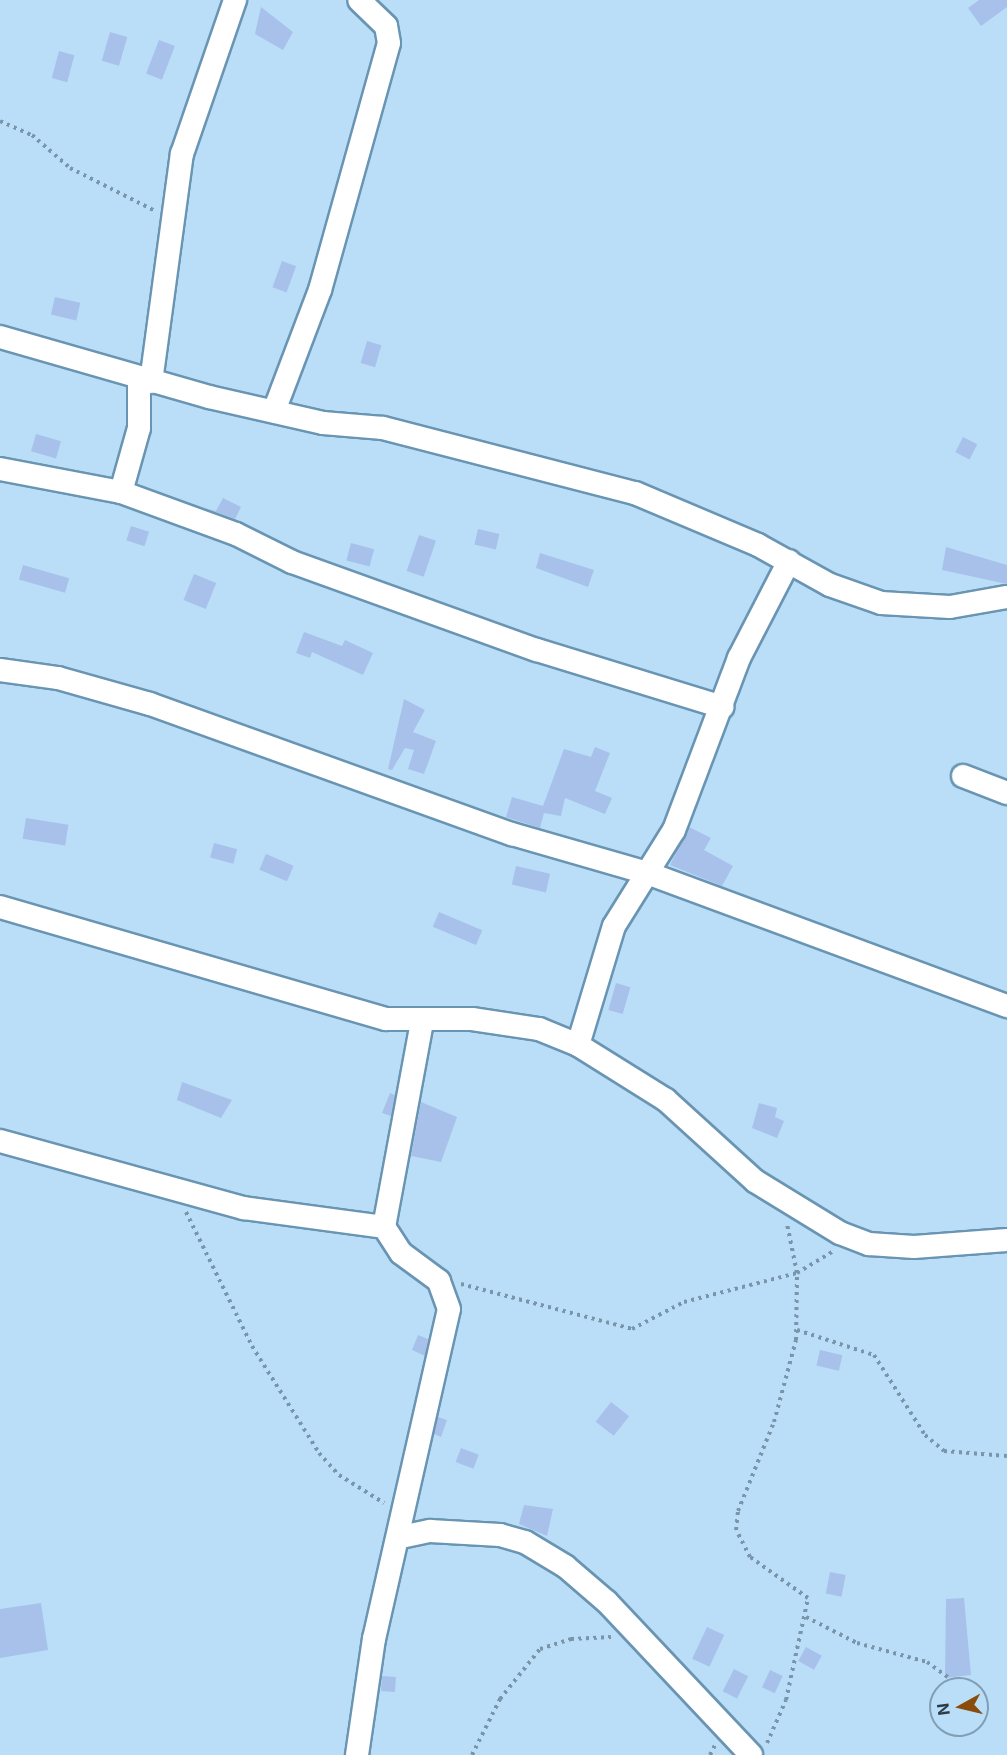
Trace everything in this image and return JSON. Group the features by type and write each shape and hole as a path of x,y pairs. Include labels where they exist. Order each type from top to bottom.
{"street":[{"path":"122,492 139,428 170,217 193,111 235,0"},
{"path":"274,411 320,290 389,43 386,26 359,0"},
{"path":"0,337 145,380 274,411 383,428 635,493 789,561 830,585 881,603 950,607 1007,597"},
{"path":"0,469 122,492 236,534 292,562 537,650 722,707"},
{"path":"578,1045 614,926 674,830 755,622 789,561"},
{"path":"0,670 118,694 512,834 647,873 1007,1006"},
{"path":"963,776 1007,793"},
{"path":"0,907 386,1019 499,1022 539,1029 578,1045 679,1110 776,1196 854,1239 914,1247 1007,1240"},
{"path":"357,1755 374,1639 402,1528 449,1309 439,1281 400,1252 384,1227 422,1021"},
{"path":"0,1142 174,1191 254,1210 384,1227"},
{"path":"402,1528 471,1532 525,1542 565,1566 758,1752"}],"path":[{"path":"0,122 33,135 70,168 170,217"},
{"path":"174,1191 252,1347 319,1453 339,1475 402,1528"},
{"path":"758,1752 786,1700 806,1617 803,1592 760,1567 736,1530 738,1511 774,1422 797,1330 797,1274 776,1196"},
{"path":"439,1281 632,1329 684,1302 797,1274 854,1239"},
{"path":"797,1330 874,1355 925,1435 944,1451 1007,1455"},
{"path":"806,1617 857,1643 927,1662 948,1677"},
{"path":"472,1755 500,1699 540,1649 572,1639 638,1636"}],"building":[{"path":"979,0 1007,0 1007,7 981,26 968,8"},
{"path":"261,7 293,32 283,50 255,34"},
{"path":"110,32 127,37 119,66 102,61"},
{"path":"159,40 175,46 162,80 146,74"},
{"path":"59,51 74,55 67,82 52,78"},
{"path":"282,261 296,266 287,292 272,287"},
{"path":"55,297 80,303 76,320 51,315"},
{"path":"367,341 381,345 375,367 361,363"},
{"path":"36,434 61,441 56,458 31,451"},
{"path":"963,437 977,444 970,459 955,452"},
{"path":"223,498 241,507 235,519 205,508 216,511"},
{"path":"131,526 149,532 144,546 126,540"},
{"path":"478,529 499,534 496,550 474,545"},
{"path":"419,535 436,541 424,577 407,571"},
{"path":"351,543 374,549 370,567 346,560"},
{"path":"946,547 1007,565 1007,584 942,570"},
{"path":"540,553 594,570 588,587 536,568"},
{"path":"23,565 69,578 65,593 19,579"},
{"path":"194,574 216,583 206,609 184,600"},
{"path":"304,632 342,646 345,640 373,653 363,675 312,652 310,658 296,653"},
{"path":"404,699 425,710 413,732 436,741 424,774 408,769 414,750 405,748 392,770 388,769"},
{"path":"595,747 610,753 595,791 612,798 605,814 565,798 561,816 544,813 540,828 506,817 512,797 543,806 564,749 591,757"},
{"path":"26,818 68,825 65,845 23,839"},
{"path":"689,827 711,838 704,850 733,866 722,886 670,865"},
{"path":"214,843 237,849 233,864 210,857"},
{"path":"266,854 294,866 287,881 259,870"},
{"path":"516,866 550,874 546,892 512,885"},
{"path":"439,912 482,930 476,945 433,927"},
{"path":"616,983 630,987 623,1014 608,1010"},
{"path":"182,1082 232,1100 221,1118 177,1100"},
{"path":"390,1093 395,1095 391,1116 382,1113"},
{"path":"421,1102 457,1117 441,1162 411,1156"},
{"path":"759,1103 777,1108 775,1117 784,1121 777,1138 752,1128"},
{"path":"418,1335 428,1339 425,1356 412,1350"},
{"path":"820,1350 842,1355 839,1371 816,1366"},
{"path":"611,1402 629,1416 614,1436 596,1422"},
{"path":"438,1417 447,1420 441,1437 434,1434"},
{"path":"461,1448 479,1455 473,1469 456,1462"},
{"path":"524,1505 553,1509 547,1536 519,1524"},
{"path":"830,1572 846,1575 842,1597 826,1594"},
{"path":"964,1598 971,1675 945,1677 946,1599"},
{"path":"41,1603 48,1650 0,1658 0,1609"},
{"path":"707,1627 724,1635 709,1667 692,1659"},
{"path":"806,1647 822,1656 814,1670 798,1661"},
{"path":"734,1669 748,1676 737,1699 723,1691"},
{"path":"770,1670 783,1676 775,1693 762,1687"},
{"path":"382,1676 396,1677 395,1692 381,1691"}]}
